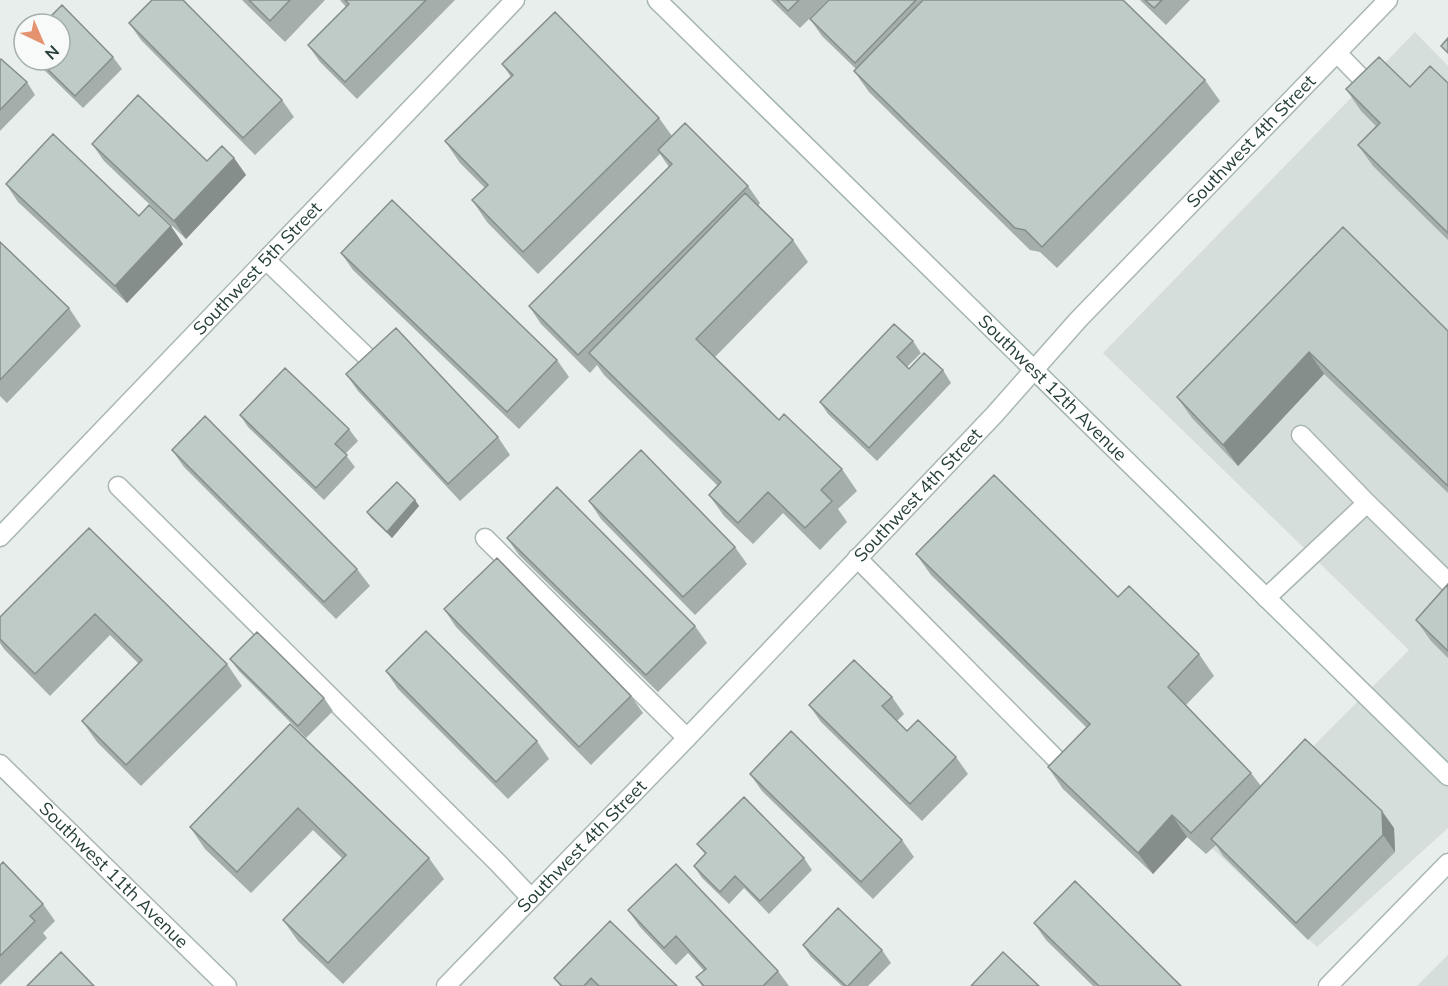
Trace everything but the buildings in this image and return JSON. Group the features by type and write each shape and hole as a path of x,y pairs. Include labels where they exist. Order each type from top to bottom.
{"street":[{"name":"Southwest 5th Street","path":"0,537 515,0"},
{"name":"Southwest 12th Avenue","path":"657,0 1448,776"},
{"name":"Southwest 4th Street","path":"446,986 687,738 995,414 1078,320 1388,0"},
{"path":"1336,53 1378,94"},
{"path":"266,260 368,358"},
{"path":"1301,435 1448,582"},
{"path":"118,486 531,898"},
{"path":"1266,597 1367,503"},
{"path":"485,538 687,738"},
{"path":"857,558 1055,758"},
{"name":"Southwest 11th Avenue","path":"0,764 227,986"},
{"path":"1328,986 1448,863"}],"shaded area":[{"path":"1415,32 1448,66 1448,828 1317,947 1212,848 1409,650 1103,353"},
{"path":"1448,955 1448,986 1417,986"}]}
